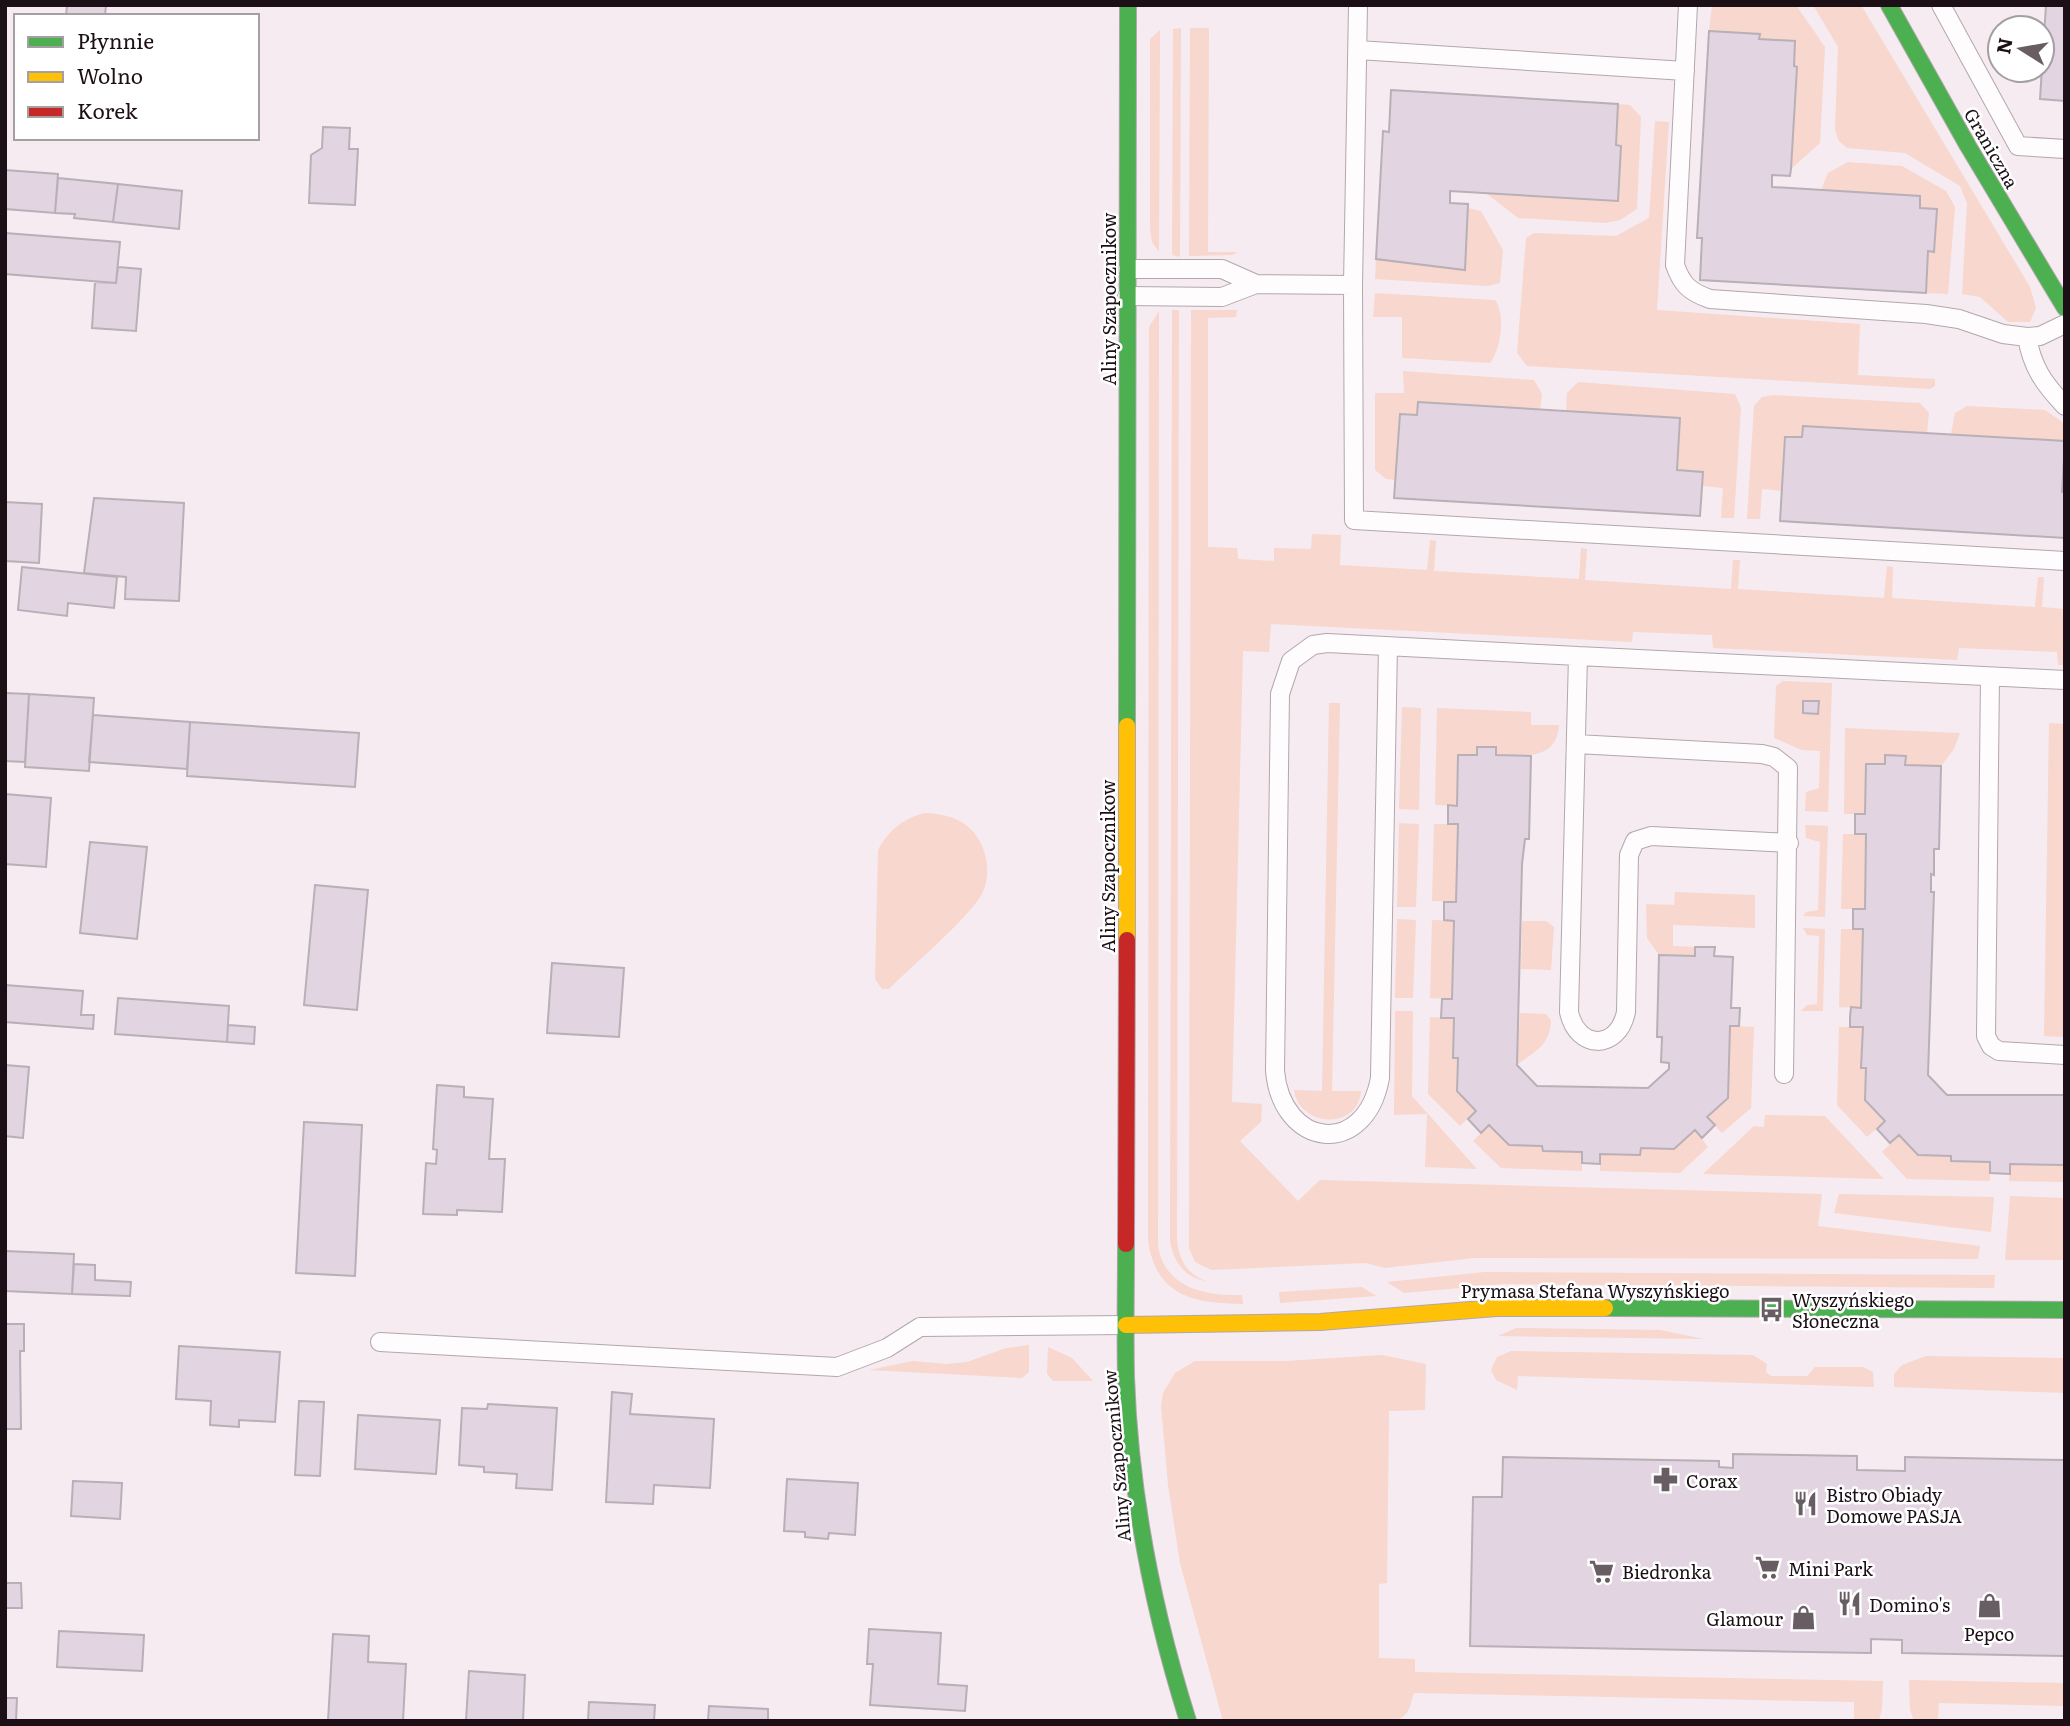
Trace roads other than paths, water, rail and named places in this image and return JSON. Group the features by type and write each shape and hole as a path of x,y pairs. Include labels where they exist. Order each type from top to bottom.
{"street":[{"name":"Aliny Szapocznikow","path":"1128,5 1126,1325 1129,1428 1143,1548 1169,1659 1188,1721"},
{"name":"Graniczna","path":"1889,5 1968,146 2065,308"},
{"name":"Prymasa Stefana Wyszyńskiego","path":"1126,1325 1294,1323 1530,1308 2065,1310"}],"lane":[{"path":"1358,5 1353,285 1354,520 2065,561"},
{"path":"1688,5 1675,265 1681,281 1692,293 1710,299 1926,314 1959,319 2003,334 2027,337 2040,336 2065,324"},
{"path":"1941,5 2018,146 2065,149"},
{"path":"1358,50 1685,71"},
{"path":"1128,269 1222,270 1256,284"},
{"path":"1128,296 1222,297 1256,284 1353,285"},
{"path":"2027,337 2031,361 2039,377 2065,405"},
{"path":"1388,646 1380,1078 1374,1102 1363,1120 1346,1131 1323,1132 1305,1127 1291,1116 1276,1082 1280,694 1291,661 1313,645 1388,646 2065,680"},
{"path":"1578,656 1569,1012 1573,1029 1585,1038 1599,1040 1614,1037 1624,1019 1629,855 1635,841 1651,836 1789,843"},
{"path":"1990,677 1986,1037 1991,1046 2007,1052 2065,1055"},
{"path":"1576,744 1774,757 1783,761 1790,777 1784,1074"},
{"path":"380,1342 837,1367 887,1348 920,1327 1126,1325"}],"place":[{"name":"Wyszyńskiego Słoneczna","path":"1772,1309"},
{"name":"Corax","path":"1666,1480"},
{"name":"Bistro Obiady Domowe PASJA","path":"1806,1504"},
{"name":"Mini Park","path":"1768,1568"},
{"name":"Biedronka","path":"1602,1571"},
{"name":"Domino's","path":"1849,1604"},
{"name":"Pepco","path":"1989,1606"},
{"name":"Glamour","path":"1803,1618"}]}
